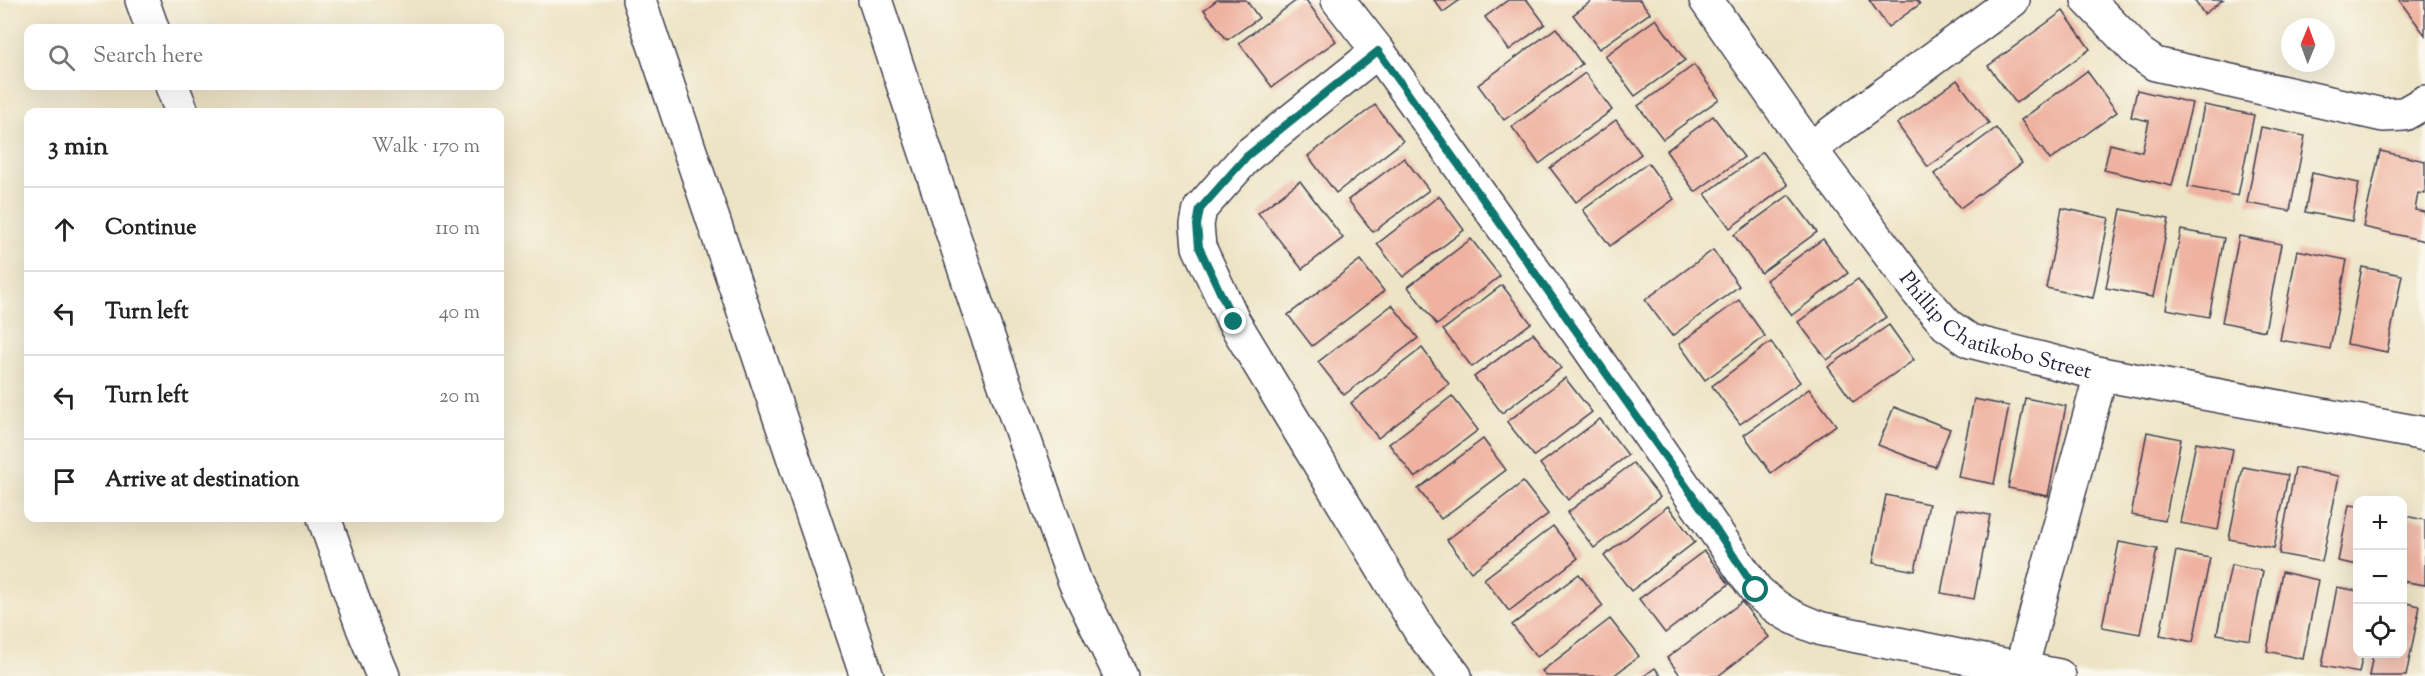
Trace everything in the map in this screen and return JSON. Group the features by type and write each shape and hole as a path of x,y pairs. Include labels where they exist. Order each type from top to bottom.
{"street":[{"path":"142,0 151,24"},
{"path":"639,0 867,676"},
{"path":"875,0 978,309 1076,582 1121,676"},
{"path":"1338,0 1378,51 1698,504 1756,590 1771,605 1799,621 1822,629 2059,676"},
{"name":"Phillip Chatikobo Street","path":"1706,0 1810,148 1918,292 1947,325 1970,341 2101,374 2425,435"},
{"path":"1810,148 2013,0"},
{"path":"2088,0 2139,53 2155,64 2383,115 2404,114 2425,102"},
{"path":"1378,51 1247,156 1200,209 1197,225 1199,247 1234,322 1421,632 1455,676"},
{"path":"174,90 180,108"},
{"path":"2021,669 2101,374"},
{"path":"325,522 363,628 383,676"}],"building":[{"path":"1217,0 1246,0 1259,18 1227,40 1204,10"},
{"path":"1297,0 1306,0 1336,41 1272,87 1239,43"},
{"path":"1434,0 1460,0 1443,12"},
{"path":"1508,0 1527,0 1545,24 1509,50 1485,17"},
{"path":"1593,0 1640,0 1650,13 1599,49 1573,15"},
{"path":"1869,0 1917,0 1920,4 1888,27"},
{"path":"2194,0 2223,0 2204,14"},
{"path":"2399,0 2425,0 2425,35"},
{"path":"2063,11 2090,49 2016,103 1988,66"},
{"path":"1656,19 1685,60 1635,96 1605,56"},
{"path":"1556,28 1582,64 1504,120 1478,85"},
{"path":"1694,65 1719,99 1663,139 1638,106"},
{"path":"2087,71 2117,112 2050,160 2021,120"},
{"path":"1585,73 1612,110 1539,164 1512,127"},
{"path":"1957,80 1989,123 1928,167 1897,124"},
{"path":"2137,90 2192,103 2172,186 2104,170 2110,144 2142,152 2149,121 2131,117"},
{"path":"1375,105 1403,141 1336,193 1308,156"},
{"path":"2204,105 2254,115 2238,196 2188,187"},
{"path":"1713,116 1744,157 1695,192 1666,151"},
{"path":"1616,120 1641,154 1576,202 1550,168"},
{"path":"2261,127 2305,136 2290,211 2247,203"},
{"path":"1996,128 2022,163 1960,208 1934,174"},
{"path":"2380,151 2425,161 2425,194 2418,193 2415,210 2425,212 2425,241 2363,227"},
{"path":"1763,152 1788,185 1730,228 1705,194"},
{"path":"1404,158 1429,190 1373,232 1348,200"},
{"path":"1648,163 1674,199 1610,246 1583,210"},
{"path":"2312,173 2359,183 2352,221 2305,212"},
{"path":"1300,181 1343,238 1302,269 1258,213"},
{"path":"1789,195 1817,232 1761,273 1734,235"},
{"path":"1439,196 1464,230 1403,277 1377,244"},
{"path":"2062,208 2109,218 2093,298 2046,288"},
{"path":"2121,209 2169,219 2153,297 2106,288"},
{"path":"2181,230 2224,238 2209,317 2166,309"},
{"path":"2239,236 2281,244 2265,331 2222,322"},
{"path":"1471,239 1500,276 1437,325 1408,287"},
{"path":"1823,239 1848,273 1792,315 1766,280"},
{"path":"1713,250 1739,286 1672,336 1645,300"},
{"path":"2297,250 2347,260 2330,349 2280,340"},
{"path":"1360,260 1384,291 1312,346 1288,315"},
{"path":"2362,267 2402,275 2387,352 2347,344"},
{"path":"1858,279 1886,317 1827,360 1798,322"},
{"path":"1502,285 1531,323 1472,367 1443,330"},
{"path":"1739,300 1765,336 1705,380 1679,344"},
{"path":"1392,305 1418,338 1344,395 1318,362"},
{"path":"1889,325 1914,360 1853,402 1828,367"},
{"path":"1533,333 1561,368 1502,413 1474,377"},
{"path":"1771,342 1800,382 1740,424 1712,386"},
{"path":"1422,348 1449,384 1378,438 1351,403"},
{"path":"1565,378 1592,412 1534,456 1507,422"},
{"path":"1809,389 1836,425 1771,473 1744,435"},
{"path":"1452,396 1478,430 1415,478 1389,444"},
{"path":"2025,398 2066,406 2048,496 2008,488"},
{"path":"1974,399 2009,406 1994,484 1958,477"},
{"path":"1894,407 1950,429 1935,467 1878,445"},
{"path":"1600,419 1628,455 1568,500 1540,464"},
{"path":"2147,432 2181,439 2165,521 2131,515"},
{"path":"1483,439 1506,470 1441,519 1418,489"},
{"path":"2196,442 2233,449 2218,530 2180,523"},
{"path":"1633,463 1660,497 1594,548 1567,513"},
{"path":"2243,467 2288,475 2274,548 2229,539"},
{"path":"2295,468 2339,476 2322,562 2279,554"},
{"path":"1523,482 1548,514 1471,572 1447,540"},
{"path":"1886,495 1929,504 1915,571 1873,563"},
{"path":"2349,505 2353,505 2353,564 2338,561"},
{"path":"1668,506 1695,542 1631,591 1604,556"},
{"path":"1957,509 1990,515 1974,599 1941,593"},
{"path":"2407,516 2425,520 2425,585 2407,582"},
{"path":"1553,526 1578,558 1509,611 1484,579"},
{"path":"2119,542 2157,549 2140,634 2102,627"},
{"path":"1704,551 1729,584 1665,633 1639,599"},
{"path":"2176,551 2210,558 2193,642 2160,635"},
{"path":"2231,565 2263,571 2250,640 2217,634"},
{"path":"2282,572 2318,580 2303,659 2267,651"},
{"path":"1579,574 1603,606 1537,657 1512,625"},
{"path":"2337,587 2353,590 2353,658 2362,658 2359,673 2322,666"},
{"path":"1742,602 1769,637 1718,676 1681,676 1667,658"},
{"path":"2407,603 2420,606 2406,676 2369,676 2372,658 2407,658"},
{"path":"1610,619 1639,656 1613,676 1546,676 1542,671"},
{"path":"1655,668 1661,676 1644,676"}],"route":[{"path":"1234,322 1199,247 1197,225 1200,209 1247,156 1378,51 1712,523 1756,590"}]}
